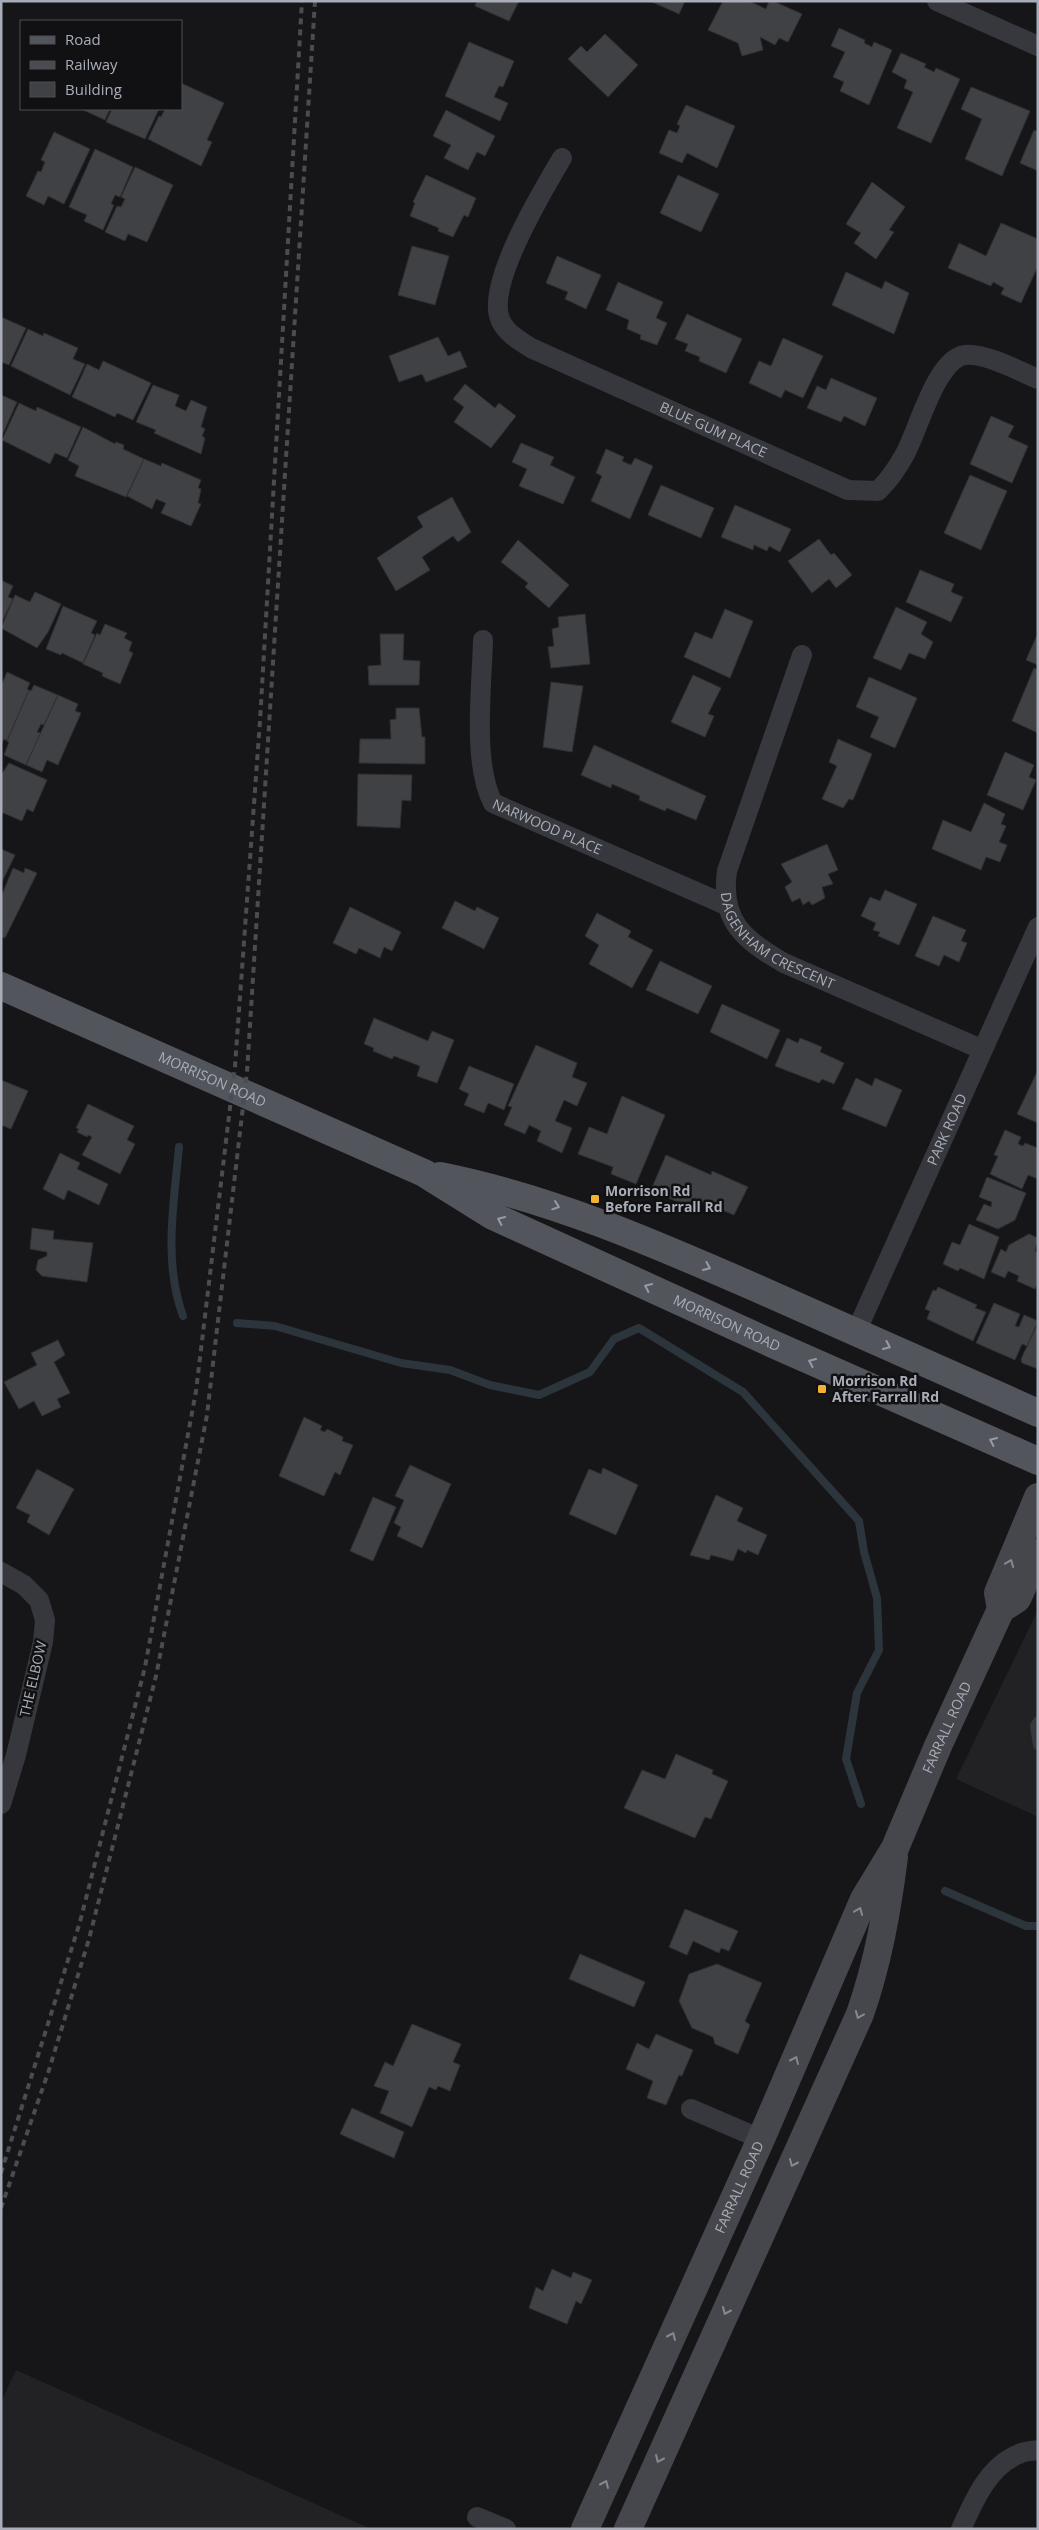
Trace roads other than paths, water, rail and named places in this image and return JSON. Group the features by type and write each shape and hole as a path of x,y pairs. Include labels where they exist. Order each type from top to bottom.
{"main road":[{"name":"MORRISON ROAD","path":"1,986 424,1173 493,1216 775,1345 1038,1461"},
{"name":"MORRISON ROAD","path":"424,1173 489,1186 557,1206 643,1239 1038,1413"},
{"name":"FARRALL ROAD","path":"585,2529 761,2139 864,1899 895,1848 938,1746 1000,1609 998,1593 1038,1497"},
{"name":"FARRALL ROAD","path":"1000,1609 1017,1599 1038,1554"},
{"name":"FARRALL ROAD","path":"628,2529 815,2114 868,1990 875,1971 887,1910 895,1848"},
{"path":"831,1978 868,1990"},
{"path":"779,2098 815,2114"},
{"path":"710,2253 745,2268"},
{"path":"653,2378 689,2393"}],"street":[{"path":"937,1 1038,46"},
{"name":"BLUE GUM PLACE","path":"562,158 529,213 499,294 499,316 511,335 531,348 848,490 878,491 887,482 906,453 933,388 943,371 957,358 964,355 975,356 1004,364 1038,379"},
{"name":"NARWOOD PLACE","path":"483,640 480,755 486,789 493,803 726,904"},
{"name":"DAGENHAM CRESCENT","path":"802,655 727,871 724,887 726,904 732,920 743,936 756,947 784,964 981,1049"},
{"name":"PARK ROAD","path":"856,1332 981,1049 1038,927"},
{"name":"THE ELBOW","path":"1,1572 24,1584 39,1600 45,1620 43,1642 16,1755 1,1804"},
{"path":"691,2109 761,2139"},
{"path":"961,2529 977,2496 996,2470 1019,2454 1038,2450"},
{"path":"477,2517 506,2529"}],"lane":[{"path":"1037,1727 1038,1745"}],"waterway":[{"path":"179,1147 173,1211 172,1253 173,1274 183,1316"},
{"path":"237,1323 275,1326 401,1363 450,1370 490,1385 539,1395 590,1372 614,1339 639,1328 743,1392 859,1521 864,1552 877,1598 879,1650 857,1693 846,1759 861,1804"},
{"path":"945,1891 1026,1926 1038,1926"}],"railway":[{"path":"1,2173 80,1922 145,1667 196,1391 235,1066 260,721 302,1"},
{"path":"1,2208 49,2070 89,1939 156,1676 207,1415 247,1072 315,1"}],"place":[{"name":"Morrison Rd Before Farrall Rd","path":"595,1199"},
{"name":"Morrison Rd After Farrall Rd","path":"822,1389"}]}
